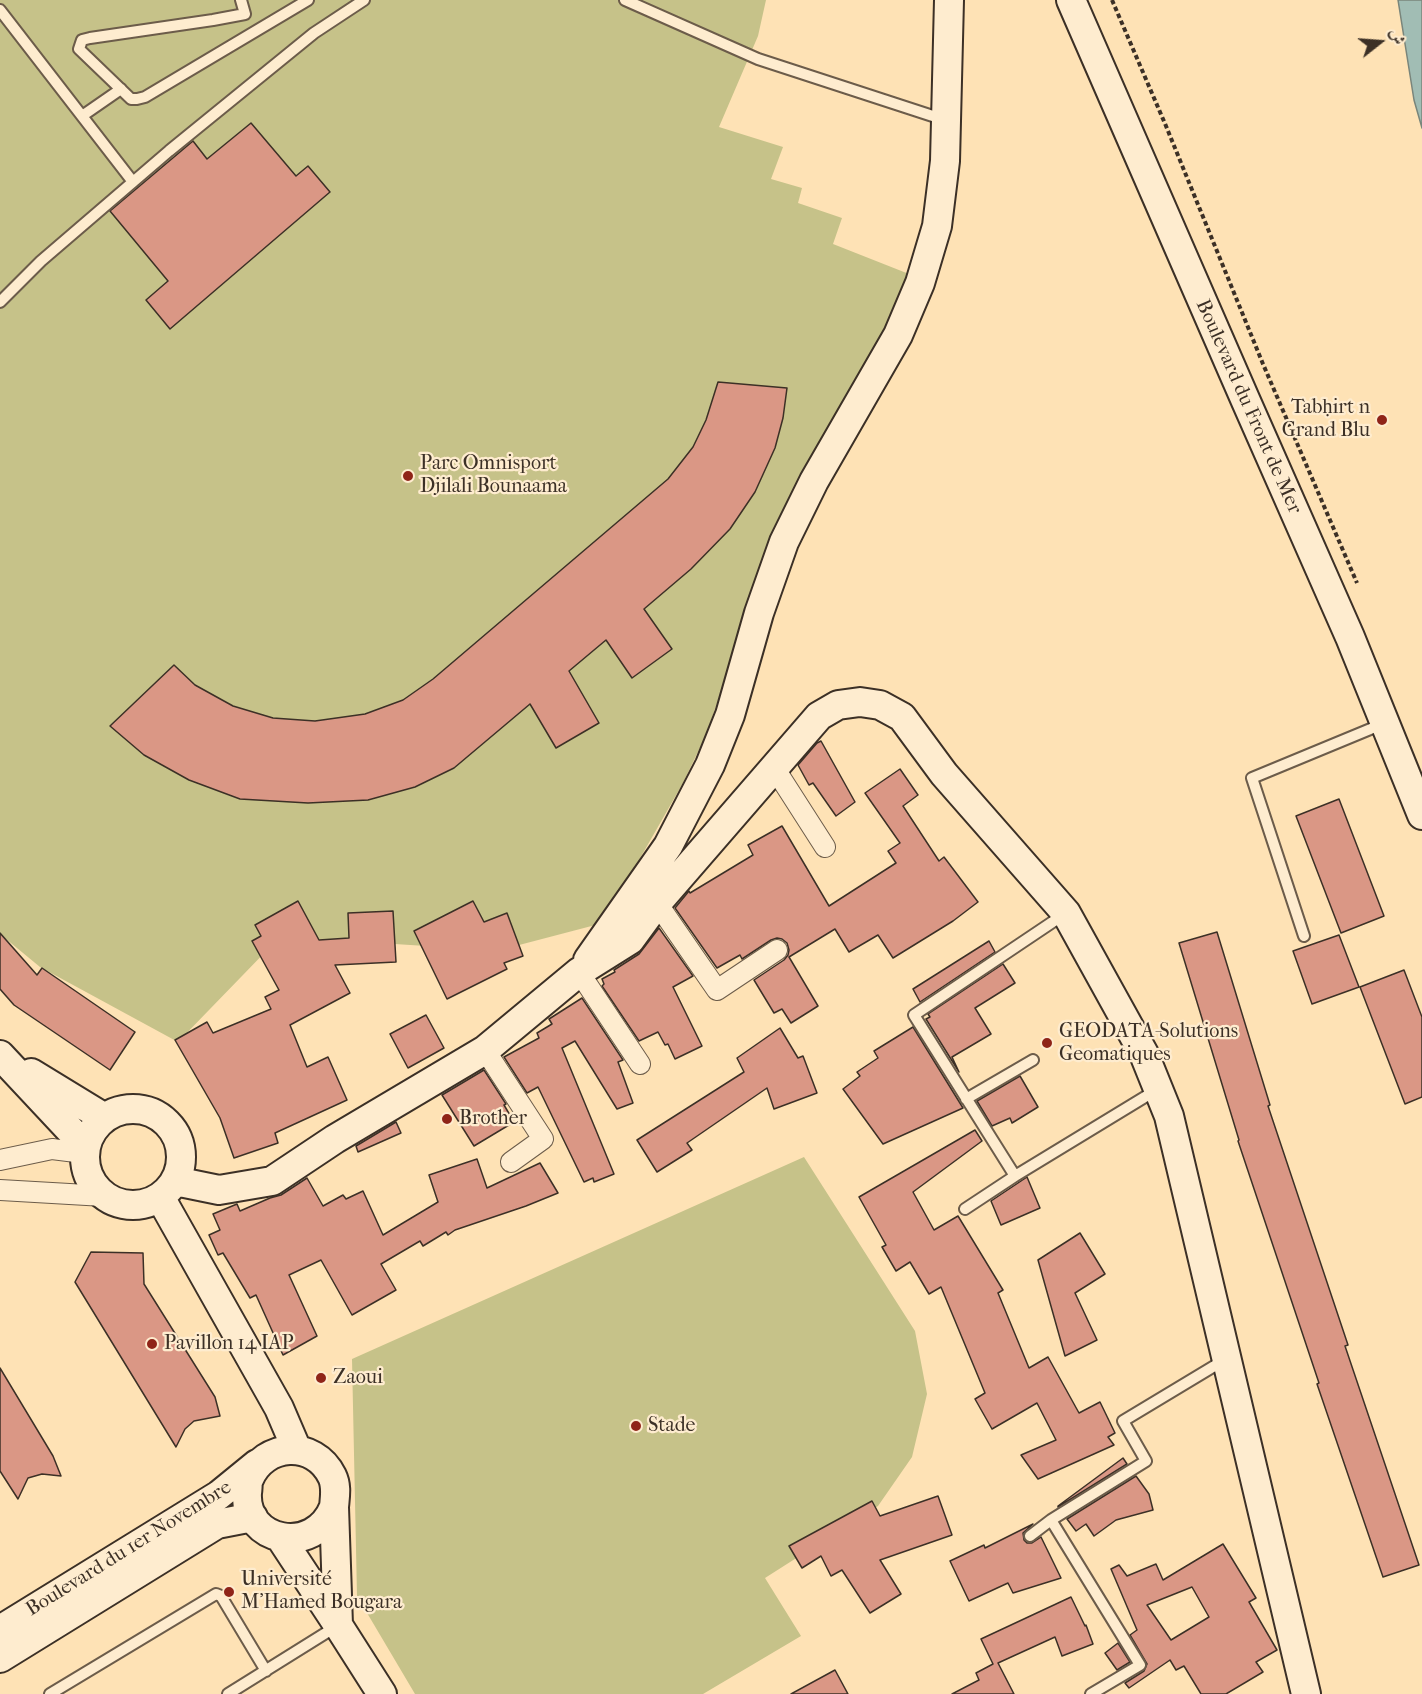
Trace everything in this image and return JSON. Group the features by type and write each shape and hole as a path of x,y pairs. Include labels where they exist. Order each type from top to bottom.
{"street":[{"path":"579,972 669,846 710,765 730,715 759,613 784,542 814,481 898,335 920,283 937,226 945,161 950,0"},
{"name":"Boulevard du Front de Mer","path":"1071,0 1350,637 1422,815"},
{"path":"168,1189 219,1190 272,1181 335,1139 485,1050 579,972 630,940 657,903 819,716 838,705 860,702 880,705 902,717 944,774 1066,913 1144,1054 1169,1116 1306,1694"},
{"path":"775,769 825,847"},
{"path":"657,903 717,990 777,951"},
{"path":"579,972 640,1064"},
{"path":"485,1050 543,1138 511,1162"},
{"path":"0,1055 103,1118"},
{"path":"0,1055 85,1150"},
{"path":"0,1190 104,1197 120,1204 135,1205 151,1202 168,1189 180,1166 181,1153 174,1131 162,1118 151,1111 134,1108 118,1110 103,1118 92,1129 85,1150 87,1173 95,1188 104,1197"},
{"path":"0,1160 52,1149 85,1150"},
{"path":"168,1189 279,1408 297,1449"},
{"path":"334,1507 331,1515 315,1533 300,1538 280,1538 263,1529 253,1517 247,1502 248,1481 257,1464 276,1452 297,1449 316,1456 324,1463 332,1476 336,1492 334,1507 338,1625"},
{"name":"Boulevard du 1er Novembre","path":"0,1630 219,1495 257,1464"},
{"name":"Boulevard du 1er Novembre","path":"0,1659 217,1524 253,1517"},
{"path":"280,1538 382,1694"}],"lane":[{"path":"241,0 251,33"},
{"path":"245,14 90,38 82,40 79,49 131,99 137,99 145,97 309,0"},
{"path":"0,302 41,261 133,182 314,33 364,0"},
{"path":"626,0 758,59 946,120"},
{"path":"0,10 133,182"},
{"path":"82,116 121,89"},
{"path":"1304,936 1252,777 1385,723"},
{"path":"1015,1176 914,1016 1066,913"},
{"path":"966,1099 1033,1060"},
{"path":"965,1209 1158,1089"},
{"path":"1030,1536 1051,1520 1146,1461 1123,1421 1226,1359"},
{"path":"1051,1520 1140,1665 1090,1694"},
{"path":"50,1694 216,1594 221,1596 266,1671"},
{"path":"232,1693 338,1625"}],"path":[{"path":"1112,0 1263,364 1358,585"}],"shaded area":[{"name":"Parc Omnisport Djilali Bounaama","path":"0,0 766,0 758,36 719,127 783,147 771,179 802,188 798,203 842,218 833,244 909,274 897,325 748,613 706,735 683,783 603,923 481,955 426,946 316,939 273,944 178,1042 40,967 0,934"},
{"name":"Stade","path":"804,1157 915,1331 927,1394 912,1457 878,1506 765,1578 801,1636 703,1694 415,1694 357,1596 352,1359"}],"water":[{"path":"1398,0 1422,0 1422,128 1414,100"}],"building":[{"path":"251,123 296,176 308,166 330,192 170,329 146,300 168,281 110,211 193,141 207,159"},
{"path":"718,382 787,388 783,418 775,448 755,492 730,529 691,569 644,609 672,649 632,678 606,640 569,671 599,723 556,748 530,704 454,768 415,787 368,800 308,803 240,799 189,780 144,755 110,726 174,665 195,685 233,706 273,718 315,721 365,714 403,700 433,679 668,479 693,447 706,420"},
{"path":"821,741 855,802 836,816 813,783 809,785 798,765"},
{"path":"900,769 918,795 903,806 939,861 944,857 978,902 953,921 893,958 878,935 849,952 835,929 789,957 818,1006 791,1023 782,1009 774,1013 754,980 784,960 789,950 787,943 777,938 771,940 742,959 740,955 717,968 675,908 689,891 690,893 753,855 748,845 782,826 829,906 896,863 888,851 900,843 865,793"},
{"path":"1339,799 1384,916 1341,933 1296,816"},
{"path":"298,901 319,940 349,938 348,913 393,911 396,962 335,965 350,993 290,1025 307,1067 328,1057 347,1100 275,1133 278,1143 234,1158 220,1118 175,1040 207,1022 213,1033 271,1009 265,997 279,990 252,941 261,936 255,925"},
{"path":"473,901 484,922 507,913 523,956 504,963 507,969 447,999 414,931"},
{"path":"659,928 693,976 673,987 702,1046 675,1059 668,1044 665,1045 658,1032 639,1041 602,986 604,984 602,979 639,954"},
{"path":"1217,932 1270,1105 1268,1106 1348,1345 1345,1346 1419,1565 1383,1577 1238,1141 1179,943"},
{"path":"0,933 37,975 42,968 135,1032 110,1070 14,1005 0,989"},
{"path":"1339,935 1359,987 1312,1004 1293,951"},
{"path":"989,941 995,952 920,1002 913,989"},
{"path":"1003,964 1015,983 975,1008 991,1034 952,1057 959,1072 926,1019 930,1017 928,1014"},
{"path":"1404,970 1422,1017 1422,1097 1405,1104 1360,987"},
{"path":"582,998 623,1060 618,1062 633,1103 617,1109 575,1041 562,1048 614,1174 594,1182 593,1178 584,1182 538,1087 527,1093 504,1057 539,1038 537,1033 552,1024 549,1019"},
{"path":"426,1015 444,1048 408,1068 390,1034"},
{"path":"913,1027 963,1108 883,1144 843,1089 860,1076 857,1072 878,1058 874,1051"},
{"path":"780,1028 798,1058 803,1056 817,1093 774,1109 767,1088 687,1143 692,1150 657,1172 637,1140 744,1072 737,1058"},
{"path":"484,1070 506,1104 504,1105 514,1122 474,1146 442,1095"},
{"path":"1020,1076 1038,1107 1012,1123 1010,1118 992,1126 977,1101"},
{"path":"396,1122 401,1133 358,1152 356,1146"},
{"path":"975,1130 982,1141 913,1192 934,1230 958,1216 1003,1290 998,1293 1029,1368 1048,1357 1079,1413 1100,1402 1115,1433 1108,1437 1114,1445 1038,1479 1021,1455 1056,1440 1037,1403 992,1429 975,1399 985,1393 941,1287 929,1294 910,1262 896,1271 882,1247 886,1245 859,1197"},
{"path":"477,1159 487,1188 540,1163 558,1193 455,1230 448,1235 446,1232 423,1246 420,1241 381,1264 396,1290 352,1315 321,1260 289,1275 317,1336 283,1355 256,1295 250,1298 223,1253 218,1255 209,1235 220,1230 213,1214 237,1204 240,1211 281,1195 307,1178 323,1206 343,1195 346,1199 363,1191 383,1235 438,1202 429,1175"},
{"path":"1027,1177 1040,1208 1001,1225 991,1201"},
{"path":"1080,1233 1105,1274 1075,1293 1097,1340 1065,1356 1038,1260"},
{"path":"91,1252 143,1253 144,1284 215,1397 220,1416 194,1421 185,1429 176,1447 75,1282"},
{"path":"0,1368 53,1456 61,1476 42,1474 28,1478 18,1499 0,1471"},
{"path":"1123,1458 1127,1464 1058,1507 1058,1506"},
{"path":"1136,1476 1149,1494 1153,1510 1116,1520 1094,1536 1086,1524 1076,1531 1067,1519"},
{"path":"938,1496 952,1535 880,1560 901,1594 870,1613 842,1570 831,1576 821,1556 802,1568 789,1546 872,1501 880,1516"},
{"path":"1033,1524 1023,1533 1024,1540 1032,1543 1041,1537 1061,1578 1013,1593 1008,1583 969,1601 950,1561 984,1545 985,1548"},
{"path":"1223,1544 1256,1598 1249,1602 1277,1650 1256,1662 1263,1672 1226,1694 1201,1694 1184,1666 1176,1670 1170,1660 1129,1688 1125,1683 1144,1671 1147,1664 1130,1635 1137,1630 1111,1569 1119,1565 1127,1576 1156,1564 1163,1580","holes":["1192,1587 1209,1617 1171,1640 1147,1605"]},
{"path":"1071,1597 1093,1644 1062,1656 1055,1637 998,1663 1014,1694 952,1694 979,1680 976,1673 993,1664 981,1639"},
{"path":"1118,1643 1130,1662 1117,1670 1105,1653"},
{"path":"835,1670 848,1694 791,1694"}],"place":[{"name":"Tabḥirt n Grand Blu","path":"1382,420"},
{"name":"Parc Omnisport Djilali Bounaama","path":"408,476"},
{"name":"GEODATA-Solutions Geomatiques","path":"1047,1043"},
{"name":"Brother","path":"447,1119"},
{"name":"Pavillon 14 IAP","path":"152,1344"},
{"name":"Zaoui","path":"321,1378"},
{"name":"Stade","path":"636,1426"},
{"name":"Université M'Hamed Bougara","path":"229,1592"}]}
